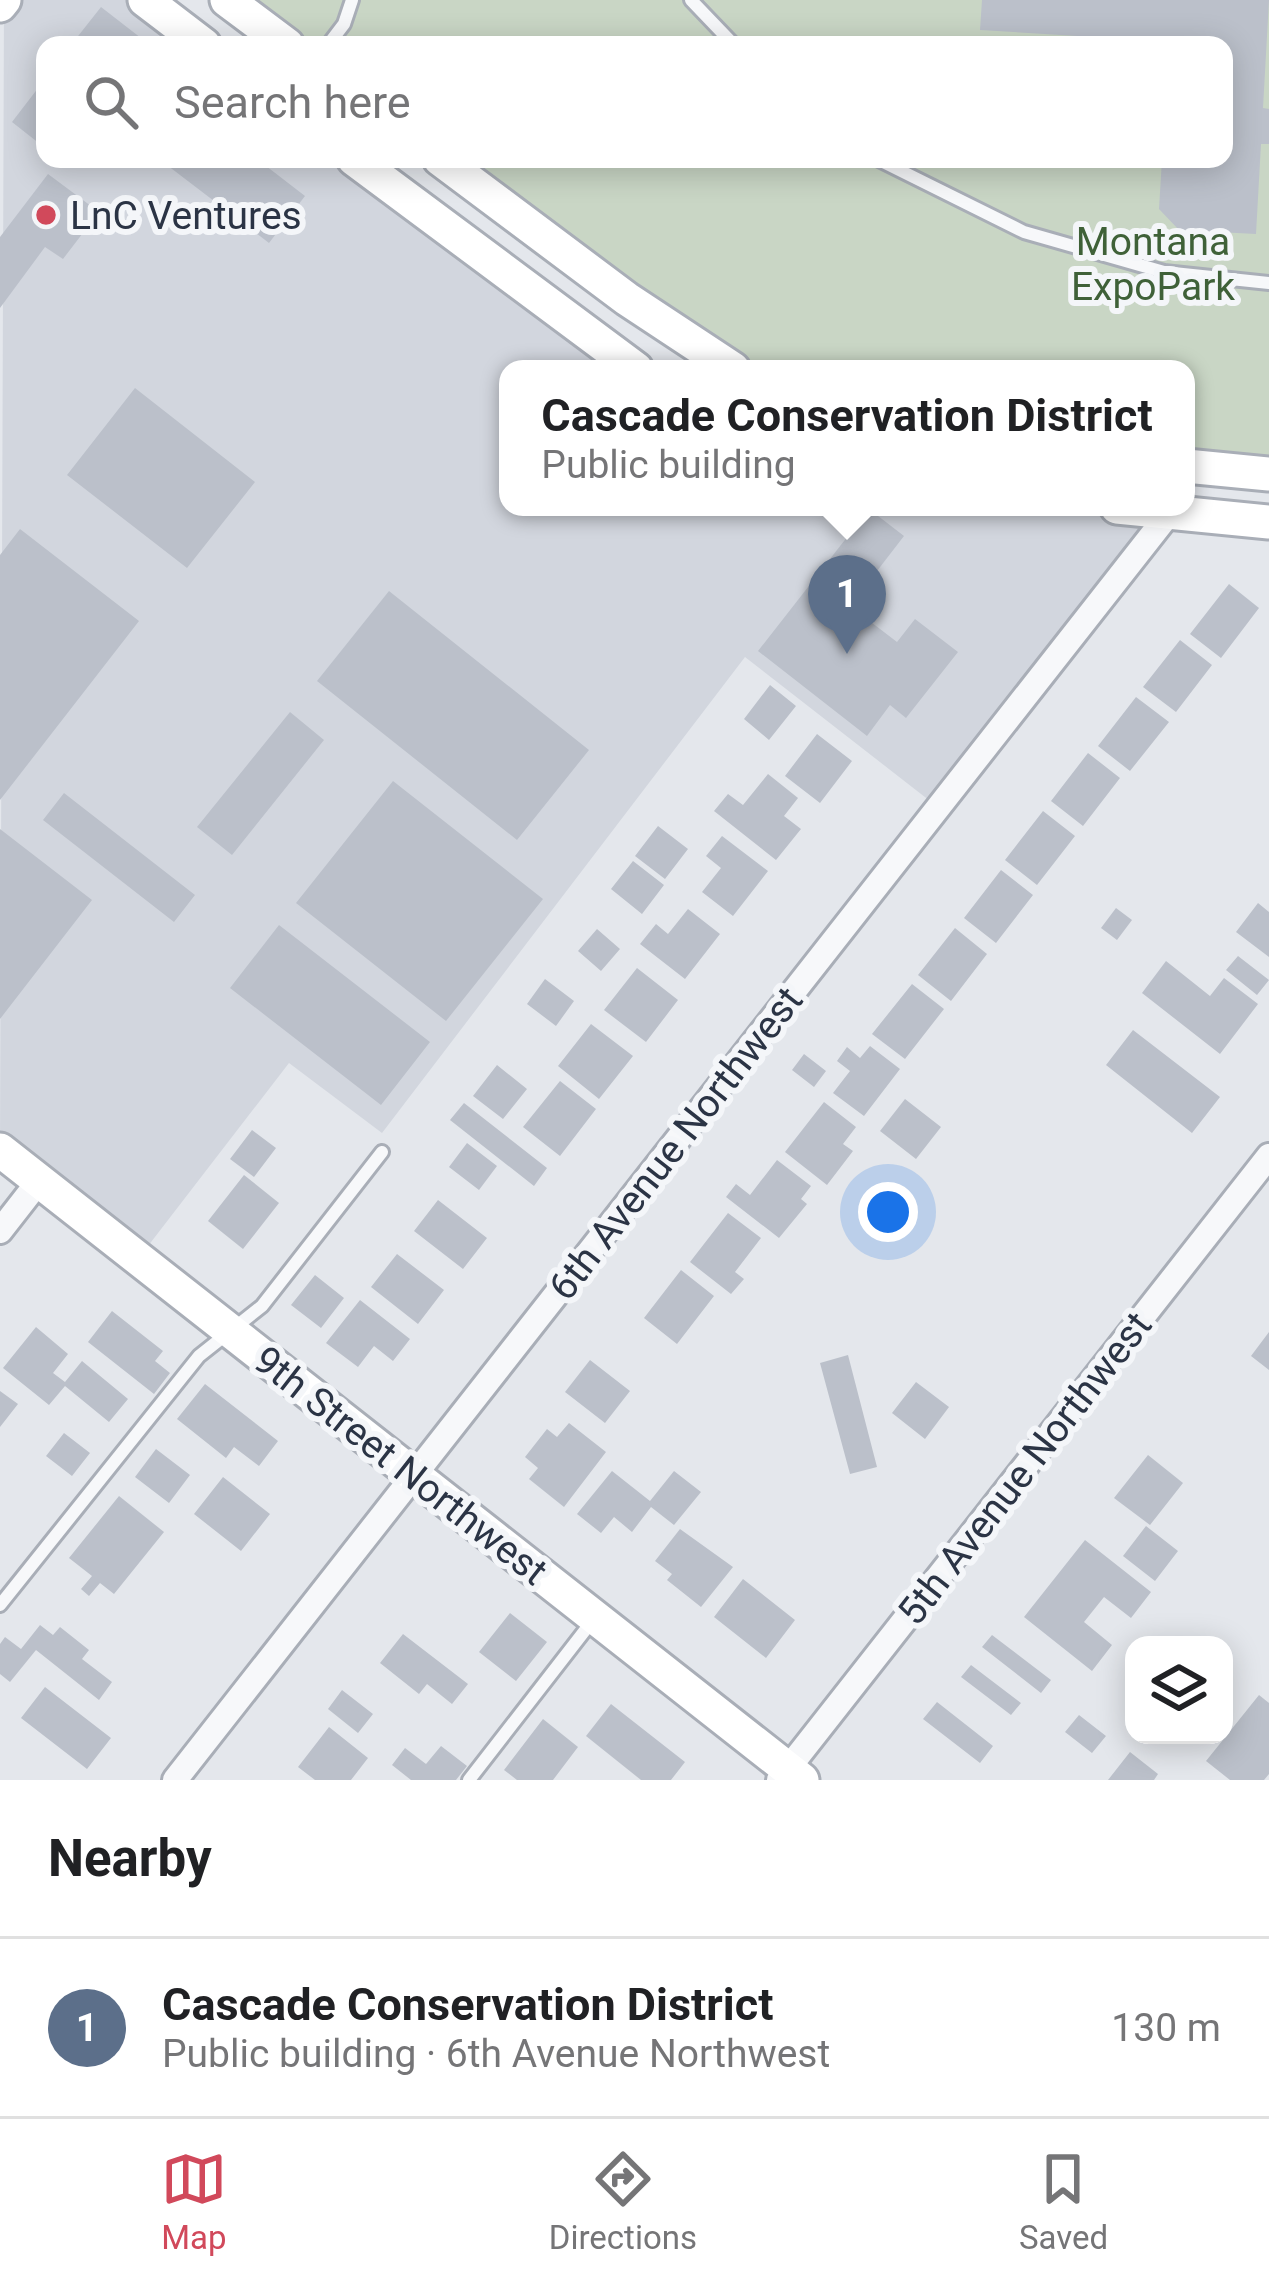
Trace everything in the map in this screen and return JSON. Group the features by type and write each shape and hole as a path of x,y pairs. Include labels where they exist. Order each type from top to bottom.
{"main road":[{"path":"145,0 192,36"},
{"path":"227,0 275,36"},
{"path":"367,168 624,360"},
{"path":"452,168 627,299 719,360"},
{"path":"1195,485 1269,474"},
{"path":"1195,492 1269,522"},
{"name":"9th Street Northwest","path":"0,1150 790,1776"}],"street":[{"name":"6th Avenue Northwest","path":"176,1780 1159,516"},
{"name":"5th Avenue Northwest","path":"790,1776 1269,1156"},
{"path":"0,1231 39,1181"}],"lane":[{"path":"333,36 352,0"},
{"path":"691,0 725,36"},
{"path":"895,168 1024,232 1164,272 1269,283"},
{"path":"0,1605 199,1355 262,1306 382,1152"},
{"path":"469,1780 595,1617"}],"shaded area":[{"path":"4,0 145,0 192,36 36,36 36,168 366,168 624,360 499,360 499,516 1170,516 939,808 745,657 382,1133 289,1063 138,1259 0,1150"}],"green space":[{"name":"Montana ExpoPark","path":"227,0 1269,0 1269,474 1195,467 1195,360 720,360 452,168 1233,168 1233,36 275,36"}],"building":[{"path":"982,0 1269,0 1263,108 1269,109 1269,144 1261,144 1256,234 1179,230 1159,209 1161,168 1233,168 1233,36 1078,36 980,30"},
{"path":"101,7 138,36 78,36"},
{"path":"36,91 36,141 12,122"},
{"path":"171,168 269,168 305,196 269,243"},
{"path":"48,174 99,212 63,259 45,247 0,308 0,237"},
{"path":"135,388 255,482 187,568 67,475"},
{"path":"864,516 878,516 904,536 850,606 897,642 915,619 958,652 906,718 890,705 867,736 758,651"},
{"path":"20,529 139,621 0,800 0,555"},
{"path":"1229,584 1259,608 1221,658 1190,634"},
{"path":"389,591 589,750 517,840 317,681"},
{"path":"1180,640 1212,665 1176,712 1143,687"},
{"path":"770,685 796,706 769,740 744,719"},
{"path":"1136,697 1169,722 1130,771 1098,746"},
{"path":"290,712 324,740 232,855 197,827"},
{"path":"817,734 852,761 820,803 785,776"},
{"path":"1088,753 1120,778 1083,826 1051,801"},
{"path":"768,774 798,798 784,816 801,829 776,860 714,811 728,794 743,805"},
{"path":"393,781 543,899 446,1021 296,903"},
{"path":"64,793 195,895 174,922 43,820"},
{"path":"1043,811 1075,836 1037,885 1005,860"},
{"path":"658,826 688,849 665,879 635,856"},
{"path":"0,829 92,900 0,1019"},
{"path":"722,836 768,871 733,916 702,892 721,868 706,856"},
{"path":"633,861 664,885 642,914 611,889"},
{"path":"1001,870 1033,895 996,943 964,918"},
{"path":"1258,903 1269,912 1269,957 1236,932"},
{"path":"1116,908 1132,920 1117,940 1101,928"},
{"path":"688,909 720,934 685,979 640,944 656,924 668,934"},
{"path":"279,925 430,1042 381,1105 230,988"},
{"path":"955,928 987,954 951,1001 918,975"},
{"path":"597,929 620,949 601,971 578,951"},
{"path":"1238,956 1269,980 1257,995 1226,970"},
{"path":"1166,961 1210,996 1224,978 1258,1004 1220,1054 1142,993"},
{"path":"637,968 678,1000 646,1042 604,1010"},
{"path":"545,979 574,1001 556,1026 527,1004"},
{"path":"912,984 944,1009 905,1059 872,1034"},
{"path":"591,1024 633,1056 599,1099 558,1066"},
{"path":"1133,1030 1220,1097 1192,1133 1106,1065"},
{"path":"870,1046 900,1069 864,1116 833,1093 850,1071 837,1061 847,1047 860,1058"},
{"path":"804,1054 826,1071 814,1087 792,1070"},
{"path":"497,1065 527,1089 503,1119 473,1096"},
{"path":"560,1081 596,1109 560,1156 523,1127"},
{"path":"905,1099 941,1127 916,1159 880,1131"},
{"path":"824,1102 856,1127 843,1144 853,1151 827,1185 785,1152"},
{"path":"464,1103 547,1168 534,1186 450,1120"},
{"path":"252,1130 276,1148 254,1177 230,1159"},
{"path":"467,1143 497,1166 479,1190 449,1167"},
{"path":"777,1160 811,1186 801,1199 807,1204 779,1238 726,1197 736,1184 750,1195"},
{"path":"244,1175 279,1203 243,1249 208,1221"},
{"path":"438,1200 487,1238 463,1269 414,1231"},
{"path":"728,1213 761,1238 735,1272 744,1279 731,1294 690,1262"},
{"path":"397,1254 444,1290 418,1324 371,1287"},
{"path":"681,1270 714,1296 677,1344 644,1318"},
{"path":"315,1275 344,1298 321,1328 291,1305"},
{"path":"360,1300 410,1339 393,1361 374,1346 358,1367 326,1343"},
{"path":"112,1311 163,1351 155,1361 170,1373 154,1394 88,1342"},
{"path":"36,1327 68,1354 53,1373 65,1382 82,1361 128,1399 109,1422 65,1386 49,1405 3,1368"},
{"path":"1269,1332 1269,1370 1251,1356"},
{"path":"848,1355 877,1467 850,1474 820,1363"},
{"path":"590,1360 630,1391 605,1423 565,1392"},
{"path":"916,1382 949,1407 925,1439 892,1413"},
{"path":"205,1384 278,1441 259,1466 234,1447 226,1458 177,1419"},
{"path":"0,1391 18,1404 0,1427"},
{"path":"569,1423 606,1452 564,1507 529,1479 538,1468 525,1457 547,1429 557,1437"},
{"path":"64,1433 90,1453 72,1476 46,1456"},
{"path":"156,1449 190,1475 169,1503 135,1477"},
{"path":"1148,1455 1183,1483 1150,1525 1114,1498"},
{"path":"612,1471 650,1501 674,1471 701,1492 674,1525 651,1507 632,1532 614,1517 601,1533 577,1514"},
{"path":"223,1477 270,1514 241,1551 194,1514"},
{"path":"119,1496 164,1532 114,1594 100,1583 89,1596 81,1589 92,1576 69,1558"},
{"path":"1146,1526 1178,1551 1155,1581 1123,1556"},
{"path":"680,1529 733,1567 701,1607 667,1580 672,1574 655,1561"},
{"path":"1085,1540 1151,1592 1131,1618 1104,1597 1084,1622 1112,1645 1092,1671 1024,1617"},
{"path":"743,1579 795,1620 766,1658 714,1617"},
{"path":"510,1613 547,1642 516,1681 479,1652"},
{"path":"40,1625 53,1635 60,1627 89,1650 82,1659 112,1682 99,1700 36,1650 10,1682 0,1674 0,1644 5,1637 21,1649"},
{"path":"403,1634 468,1684 452,1704 427,1684 419,1694 380,1663"},
{"path":"992,1635 1051,1680 1041,1693 982,1647"},
{"path":"971,1665 1021,1703 1011,1715 961,1677"},
{"path":"45,1687 111,1738 87,1769 21,1718"},
{"path":"342,1690 373,1714 358,1733 328,1709"},
{"path":"1259,1695 1269,1703 1269,1774 1264,1780 1230,1780 1206,1761 1220,1744 1233,1744 1233,1727"},
{"path":"937,1702 993,1746 980,1763 923,1719"},
{"path":"611,1704 685,1762 671,1780 641,1780 586,1736"},
{"path":"1079,1715 1106,1736 1092,1753 1065,1732"},
{"path":"543,1719 578,1747 553,1780 517,1780 504,1770"},
{"path":"329,1727 368,1758 351,1780 315,1780 298,1767"},
{"path":"441,1746 467,1766 456,1780 411,1780 392,1765 405,1748 426,1764"},
{"path":"1130,1752 1158,1774 1154,1780 1108,1780"}],"place":[{"name":"LnC Ventures","path":"46,215"},
{"name":"Cascade Conservation District","path":"847,654"}]}
